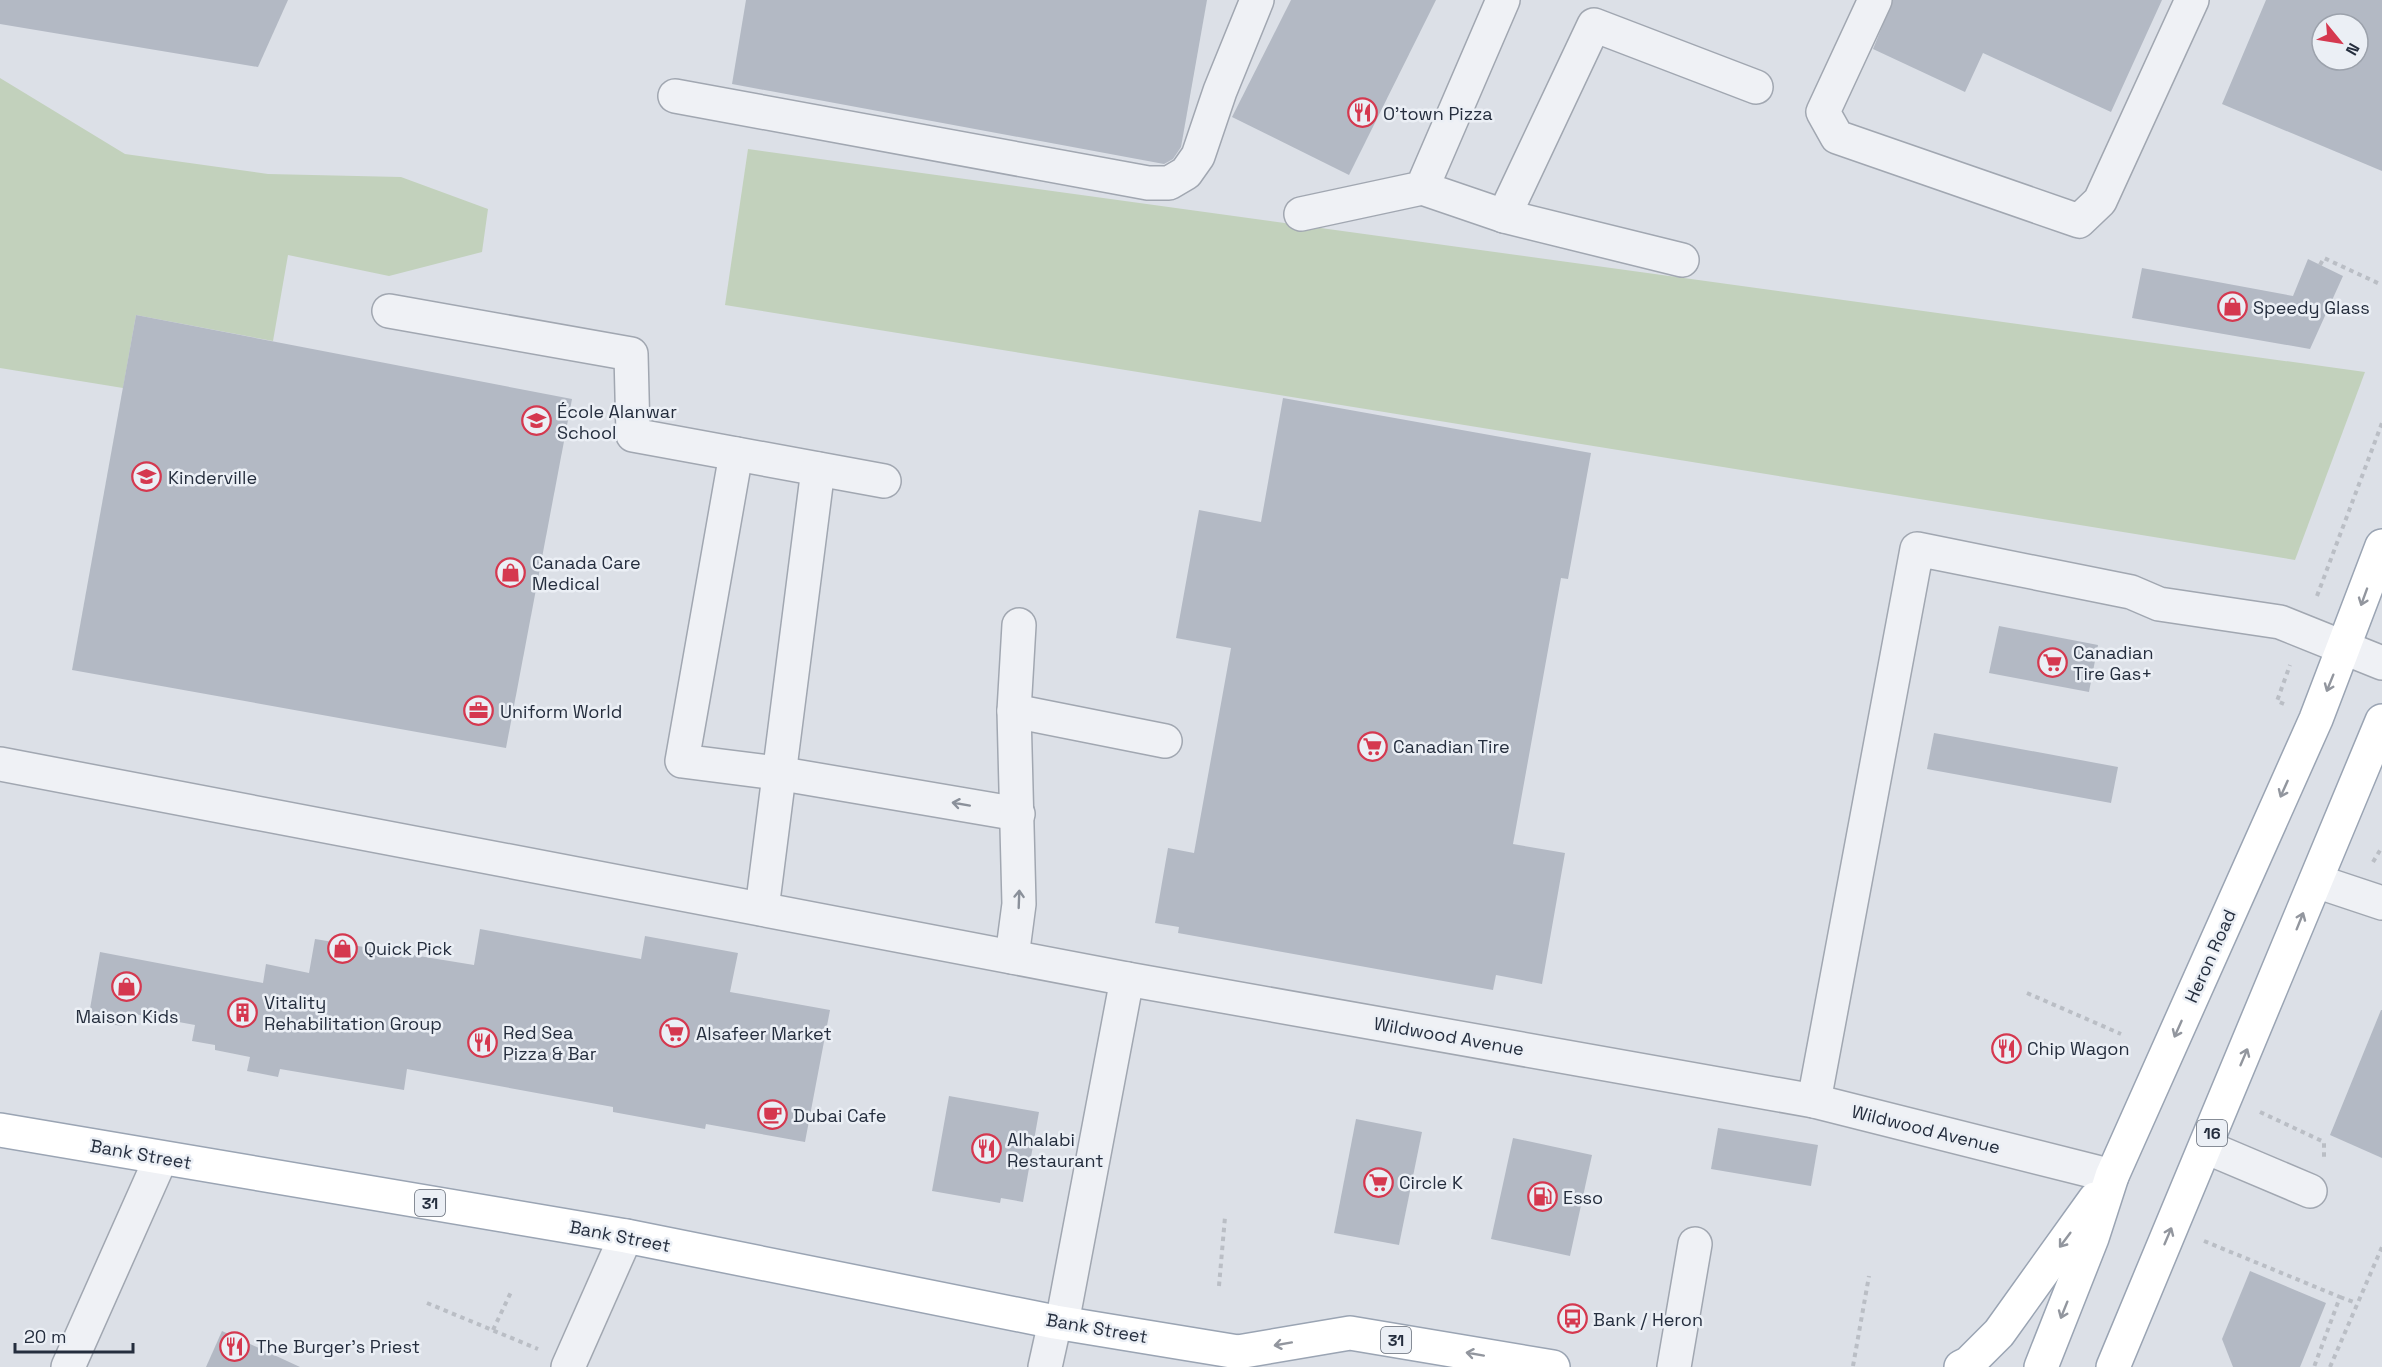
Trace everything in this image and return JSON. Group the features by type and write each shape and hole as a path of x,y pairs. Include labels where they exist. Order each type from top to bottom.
{"main road":[{"name":"Heron Road","path":"2041,1367 2092,1239 2112,1176 2316,719 2382,546"},
{"name":"16","path":"2113,1367 2382,722"},
{"name":"Bank Street","path":"0,1130 626,1236 1250,1359 1350,1333 1553,1367"},
{"path":"1961,1367 1969,1364 1999,1333 2112,1176"},
{"path":"2140,1367 2145,1290"}],"street":[{"path":"675,96 1148,183 1169,183 1186,173 1198,156 1220,91 1257,0"},
{"path":"1422,188 1503,0"},
{"path":"1875,0 1823,112 1837,137 2079,221 2100,201 2192,0"},
{"path":"1504,216 1594,25 1756,87"},
{"path":"1301,213 1422,188 1504,216 1682,260"},
{"path":"389,311 631,354 633,435 884,481"},
{"path":"736,454 681,761 777,773 1018,814"},
{"path":"762,909 777,773 818,469"},
{"path":"1814,1101 1917,549 2130,592 2159,604 2280,622 2382,663"},
{"path":"1012,957 1019,904 1014,711 1019,625"},
{"path":"1014,711 1165,741"},
{"name":"Wildwood Avenue","path":"0,764 1127,979 1814,1101 2112,1176"},
{"path":"2316,881 2382,903"},
{"path":"1045,1367 1058,1322 1127,979"},
{"path":"2206,1147 2317,1177"},
{"path":"68,1367 161,1158"},
{"path":"569,1364 626,1236"},
{"path":"1674,1367 1695,1244"}],"path":[{"path":"2320,265 2324,258 2382,285"},
{"path":"2319,592 2382,423"},
{"path":"2277,701 2287,674"},
{"path":"2027,993 2121,1034"},
{"path":"2259,1112 2324,1142 2317,1177"},
{"path":"1220,1286 1225,1217"},
{"path":"2200,1240 2356,1303"},
{"path":"2330,1367 2382,1247"},
{"path":"1853,1366 1869,1276"},
{"path":"493,1330 512,1290"},
{"path":"2314,1367 2340,1297"},
{"path":"427,1303 569,1364"}],"green space":[{"path":"0,78 125,154 268,174 401,177 488,209 482,252 389,276 288,255 273,341 136,315 123,388 0,368"},
{"path":"748,149 2365,372 2295,560 725,305"}],"building":[{"path":"0,0 288,0 258,67 0,24"},
{"path":"746,0 1207,0 1181,147 1173,159 1164,164 732,84"},
{"path":"1291,0 1436,0 1349,175 1232,117"},
{"path":"1893,0 2162,0 2111,112 1983,53 1965,92 1873,49"},
{"path":"2266,0 2382,0 2382,171 2222,104"},
{"name":"Speedy Glass","path":"2308,259 2343,276 2310,349 2132,318 2142,268 2293,296"},
{"path":"136,315 572,399 506,748 72,670"},
{"name":"Canadian Tire","path":"1283,398 1591,453 1568,579 1561,578 1513,844 1565,853 1542,984 1496,975 1493,990 1178,933 1179,927 1155,923 1168,848 1194,853 1231,648 1176,638 1199,510 1261,522"},
{"path":"1999,626 2098,645 2089,692 1989,673"},
{"path":"1934,733 2118,767 2111,803 1927,769"},
{"path":"480,929 641,959 645,936 738,953 730,992 830,1010 805,1142 706,1124 705,1129 613,1112 613,1107 407,1069 404,1090 280,1069 278,1077 247,1071 250,1057 215,1050 215,1045 192,1041 195,1025 124,1012 122,1026 88,1020 100,952 263,983 266,964 309,973 315,939 474,965"},
{"path":"2382,1010 2382,1158 2330,1135"},
{"name":"Alhalabi Restaurant","path":"949,1096 1039,1112 1023,1202 1001,1198 1000,1203 932,1191"},
{"name":"Circle K","path":"1356,1119 1422,1132 1399,1245 1334,1233"},
{"path":"1718,1128 1818,1145 1811,1186 1711,1169"},
{"name":"Esso","path":"1513,1138 1592,1155 1570,1256 1491,1239"},
{"path":"2250,1271 2326,1303 2300,1367 2233,1367 2222,1339"},
{"name":"The Burger's Priest","path":"222,1331 300,1367 206,1367"}],"place":[{"name":"O'town Pizza","path":"1362,113"},
{"name":"Speedy Glass","path":"2232,307"},
{"name":"École Alanwar School","path":"536,421"},
{"name":"Kinderville","path":"147,477"},
{"name":"Canada Care Medical","path":"511,572"},
{"name":"Canadian Tire Gas+","path":"2052,662"},
{"name":"Uniform World","path":"479,711"},
{"name":"Canadian Tire","path":"1372,746"},
{"name":"Quick Pick","path":"343,948"},
{"name":"Maison Kids","path":"127,987"},
{"name":"Vitality Rehabilitation Group","path":"243,1012"},
{"name":"Alsafeer Market","path":"675,1033"},
{"name":"Red Sea Pizza & Bar","path":"482,1042"},
{"name":"Chip Wagon","path":"2006,1048"},
{"name":"Dubai Cafe","path":"772,1115"},
{"name":"Alhalabi Restaurant","path":"986,1149"},
{"name":"Circle K","path":"1378,1182"},
{"name":"Esso","path":"1542,1197"},
{"name":"Bank / Heron","path":"1572,1319"},
{"name":"The Burger's Priest","path":"235,1346"}]}
